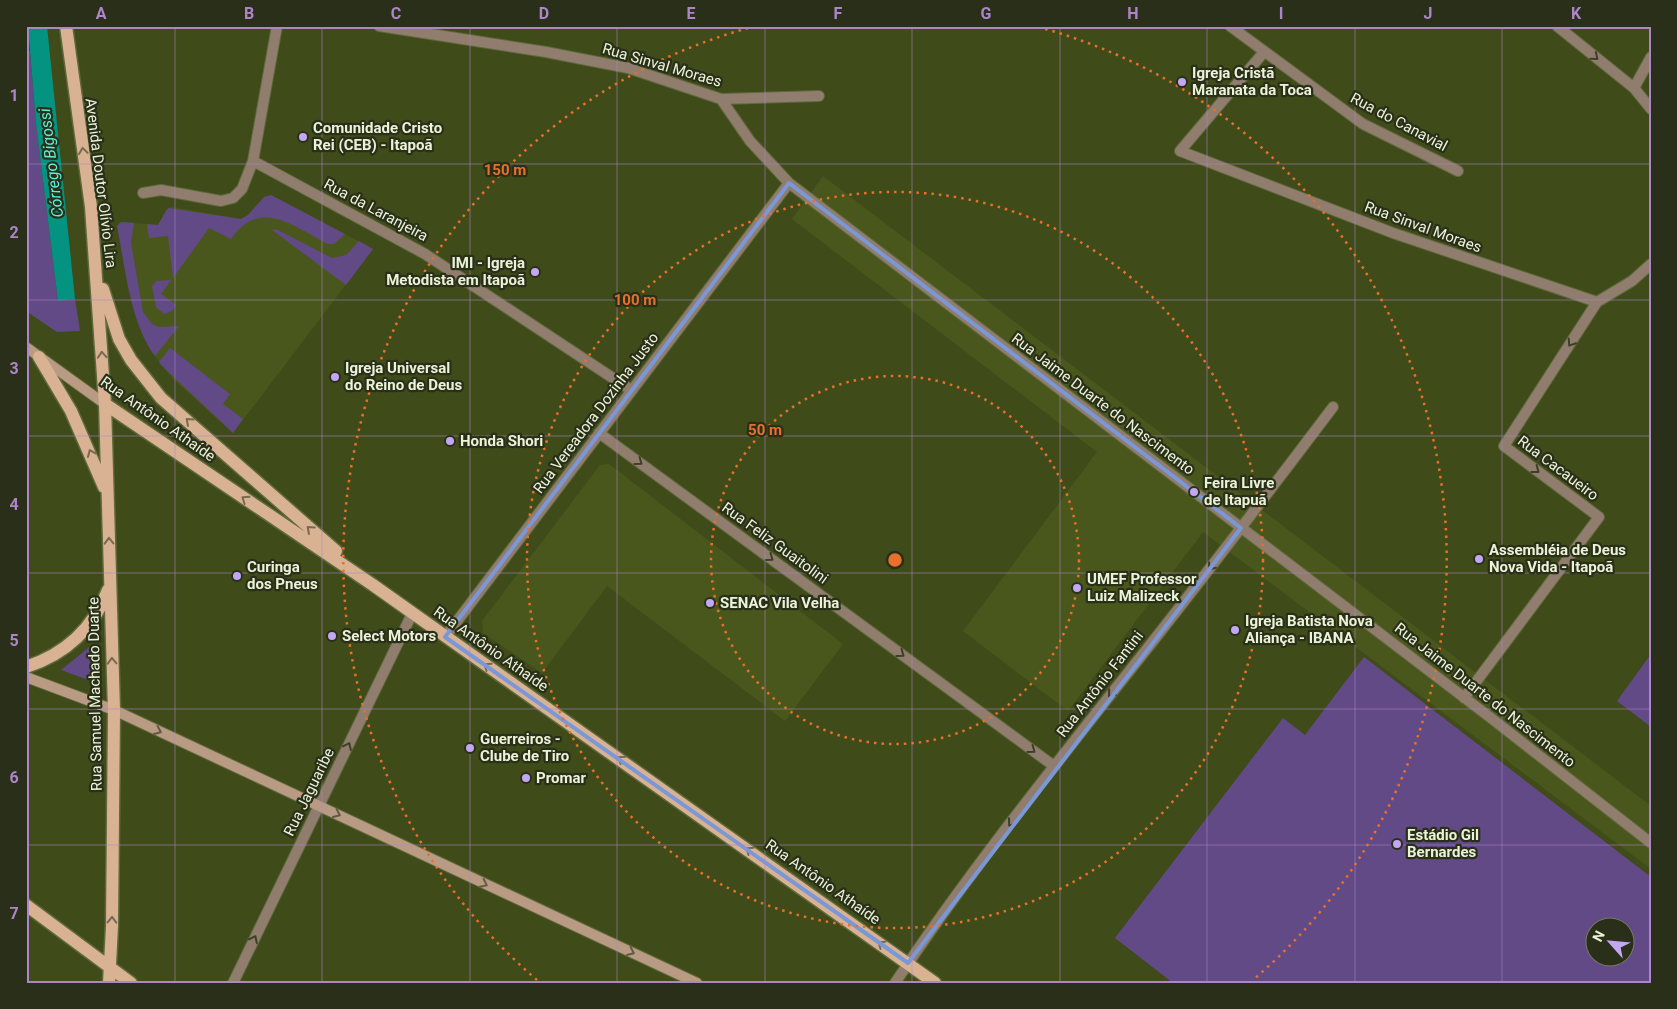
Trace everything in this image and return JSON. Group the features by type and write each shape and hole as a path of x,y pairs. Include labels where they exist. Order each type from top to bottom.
{"main road":[{"name":"Avenida Doutor Olívio Lira","path":"66,26 91,207 106,404"},
{"path":"96,269 119,339 145,380 161,398 373,585"},
{"path":"39,357 71,411 98,469 108,499"},
{"name":"Rua Samuel Machado Duarte","path":"106,404 114,710 109,983"},
{"name":"Rua Antônio Athaíde","path":"106,404 373,585 935,983"},
{"path":"26,667 52,657 75,641 90,625 102,605 110,584"},
{"path":"26,905 131,983"}],"street":[{"path":"144,193 161,190 221,201 233,198 242,189 253,161 277,26"},
{"name":"Rua Sinval Moraes","path":"379,26 546,52 628,68 722,99 819,96"},
{"name":"Rua do Canavial","path":"1230,26 1363,124 1458,171"},
{"path":"1557,26 1634,88 1651,109"},
{"name":"Rua Sinval Moraes","path":"1264,52 1180,151 1393,233 1597,302"},
{"path":"1634,88 1651,57"},
{"name":"Rua Jaime Duarte do Nascimento","path":"722,99 750,141 789,183 1651,843"},
{"name":"Rua da Laranjeira","path":"253,161 425,254 631,390"},
{"name":"Rua Vereadora Dozinha Justo","path":"445,637 789,183"},
{"path":"1597,302 1632,281 1651,264"},
{"name":"Rua Cacaueiro","path":"1464,698 1599,517 1504,446 1597,302"},
{"name":"Rua Antônio Athaíde","path":"26,347 106,404"},
{"name":"Rua Antônio Fantini","path":"895,983 1054,766 1241,528 1333,407"},
{"name":"Rua Feliz Guaitolini","path":"599,433 1054,766"},
{"name":"Rua Jaguaribe","path":"233,983 412,614"},
{"path":"26,677 114,710 697,983"}],"highlighted area":[{"path":"789,183 1241,528 908,963 445,637"}],"shaded area":[{"path":"27,51 30,51 36,124 58,301 75,299 80,331 57,332 26,311"},
{"name":"Feira Livre de Itapuã","path":"823,176 1651,806 1651,869 1203,532 1068,711 963,631 1097,452 792,219"},
{"path":"271,195 373,249 233,433 172,378 152,352 136,318 117,226 121,222 158,225 166,210 172,207 241,219 248,215 264,197"},
{"path":"271,195 345,234 334,244 328,244 290,223 265,217 253,220 242,226 231,239 209,228 173,278 168,236 149,238 147,224 158,225 168,208 241,219 248,215 264,197"},
{"path":"121,222 134,223 131,243 143,312 152,324 159,327 179,326 155,356 147,343 134,311 117,226"},
{"path":"276,229 332,258 346,255 359,241 373,249 346,285 272,230"},
{"path":"171,280 161,294 176,305 172,311 164,314 156,307 152,286 156,281"},
{"path":"170,348 230,394 223,404 243,419 233,433 161,365 159,362"},
{"name":"SENAC Vila Velha","path":"609,464 843,644 785,721 607,586 542,673 483,633 482,621 600,465"},
{"path":"93,644 91,681 61,670"},
{"path":"1651,654 1651,727 1617,701"},
{"name":"Estádio Gil Bernardes","path":"1364,657 1651,877 1651,983 1173,983 1115,938 1283,718 1305,735"}],"water":[{"name":"Córrego Bigossi","path":"28,26 47,26 75,299 58,301 36,124"}],"place":[{"name":"Igreja Cristã Maranata da Toca","path":"1182,82"},
{"name":"Comunidade Cristo Rei (CEB) - Itapoã","path":"303,137"},
{"name":"IMI - Igreja Metodista em Itapoã","path":"535,272"},
{"name":"Igreja Universal do Reino de Deus","path":"335,377"},
{"name":"Honda Shori","path":"450,441"},
{"name":"Feira Livre de Itapuã","path":"1194,492"},
{"name":"Assembléia de Deus Nova Vida - Itapoã","path":"1479,559"},
{"name":"Curinga dos Pneus","path":"237,576"},
{"name":"UMEF Professor Luiz Malizeck","path":"1077,588"},
{"name":"SENAC Vila Velha","path":"710,603"},
{"name":"Igreja Batista Nova Aliança - IBANA","path":"1235,630"},
{"name":"Select Motors","path":"332,636"},
{"name":"Guerreiros - Clube de Tiro","path":"470,748"},
{"name":"Promar","path":"526,778"},
{"name":"Estádio Gil Bernardes","path":"1397,844"}]}
